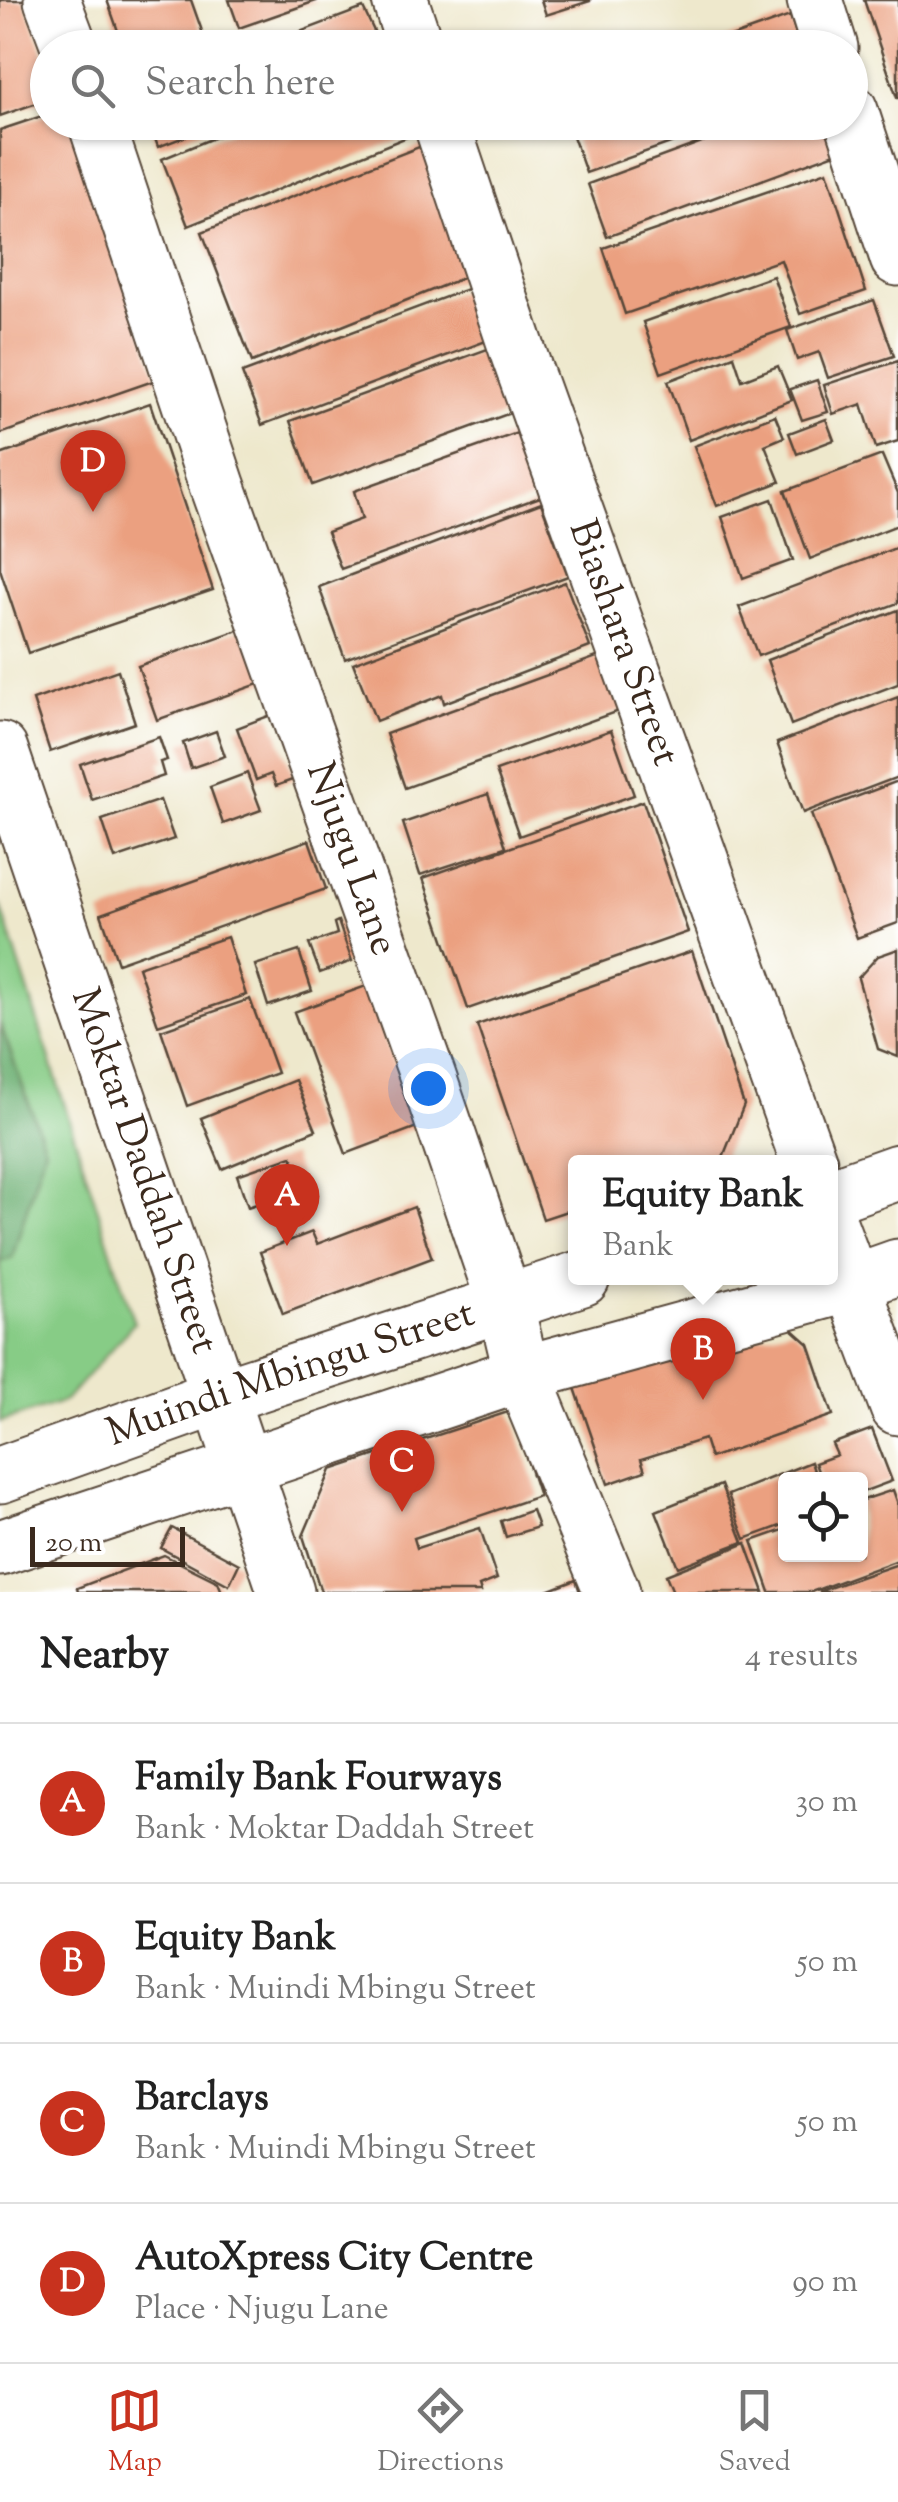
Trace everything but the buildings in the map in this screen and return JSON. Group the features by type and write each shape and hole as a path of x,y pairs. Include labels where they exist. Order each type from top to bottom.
{"street":[{"path":"52,0 63,30"},
{"path":"400,0 410,30"},
{"path":"815,0 824,30"},
{"name":"Njugu Lane","path":"102,140 217,485 504,1303 522,1374 612,1592"},
{"name":"Biashara Street","path":"447,140 519,355 806,1155"},
{"path":"859,140 898,258"},
{"name":"Moktar Daddah Street","path":"0,750 286,1592"},
{"path":"838,1193 898,1172"},
{"path":"838,1235 874,1276 898,1406"},
{"name":"Muindi Mbingu Street","path":"0,1548 242,1464 522,1374 874,1276"},
{"name":"Muindi Mbingu Street","path":"0,1475 218,1397 568,1282"}],"green space":[{"path":"0,903 134,1323 65,1401 0,1422"},
{"path":"0,1023 45,1148 12,1258 0,1262"}],"place":[{"name":"AutoXpress City Centre","path":"93,512"},
{"name":"Family Bank Fourways","path":"287,1246"},
{"name":"Equity Bank","path":"703,1400"},
{"name":"Barclays","path":"402,1512"}]}
